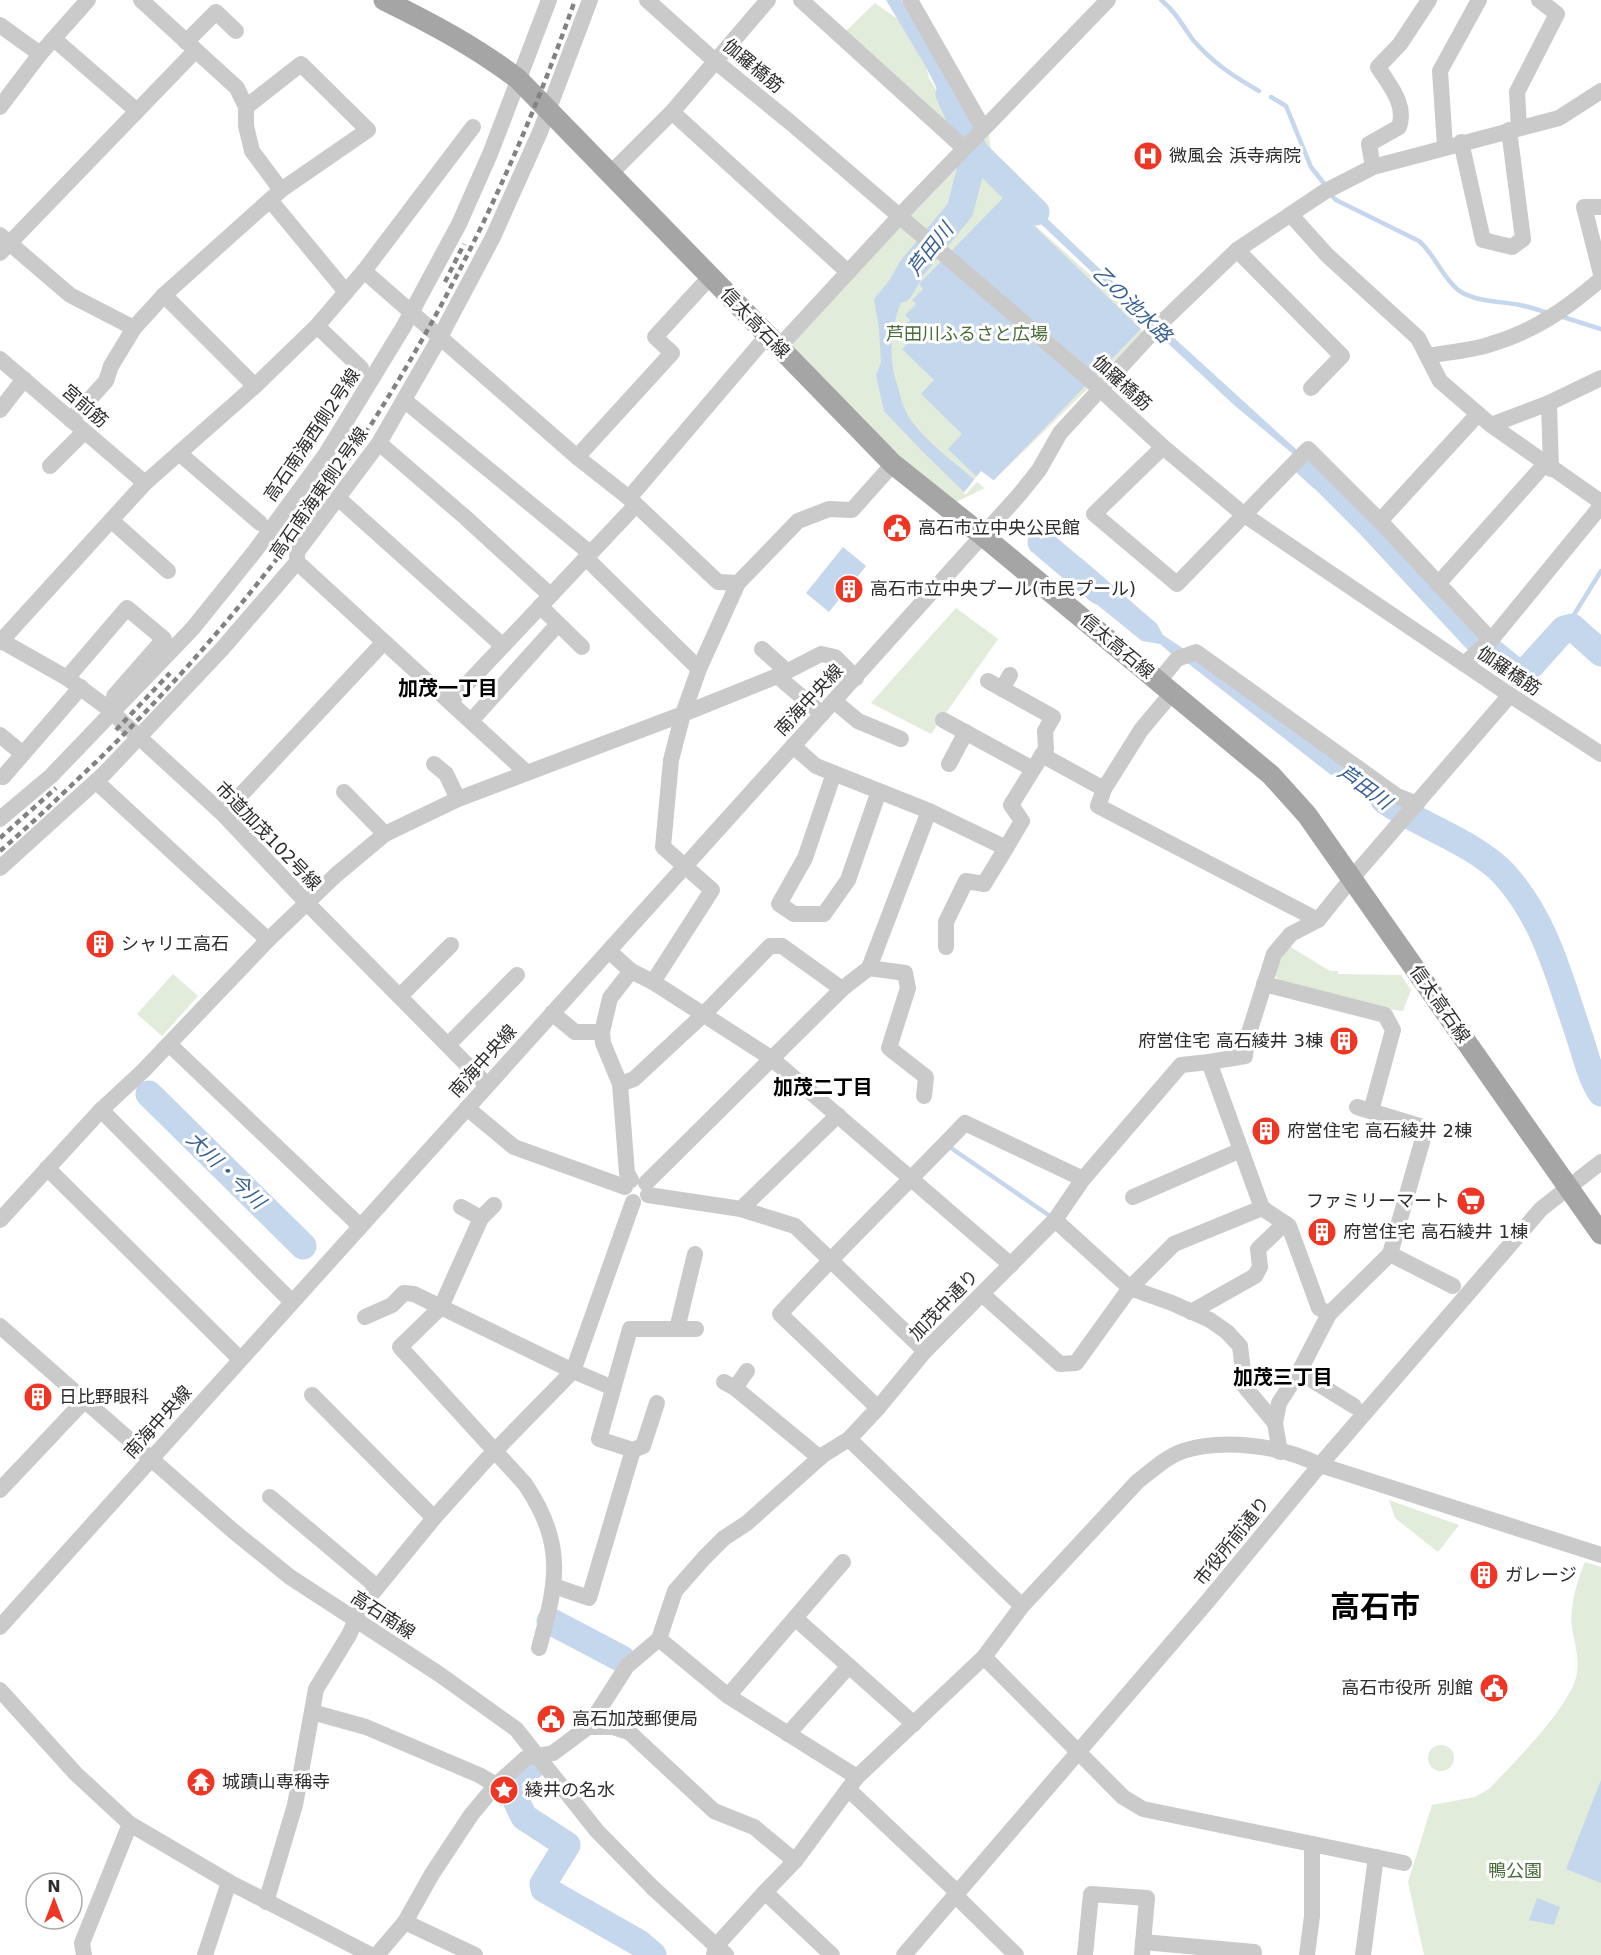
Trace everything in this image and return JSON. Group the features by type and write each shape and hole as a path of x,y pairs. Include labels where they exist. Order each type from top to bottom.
{"main road":[{"name":"信太高石線","path":"384,0 441,28 518,79 893,464 989,528 1166,687 1271,775 1307,815 1601,1234"}],"street":[{"path":"0,107 40,54 88,0"},
{"path":"141,0 237,88 246,107 246,126 252,151 276,195 346,292"},
{"name":"高石南海西側2号線","path":"0,819 51,776 109,710 193,628 255,551 326,454 411,312 459,224 490,154 549,0"},
{"name":"高石南海東側2号線","path":"0,868 105,773 222,649 297,562 297,552 379,443 440,337 493,237 548,110 590,0"},
{"name":"伽羅橋筋","path":"647,0 715,61 791,123 1101,389 1163,447 1243,514 1601,754"},
{"path":"611,173 672,112 768,0"},
{"path":"801,0 964,148"},
{"path":"910,0 983,128"},
{"path":"450,702 588,555 772,342 848,272 983,128 1108,0"},
{"path":"1373,167 1369,144 1399,127 1402,118 1401,105 1378,67 1400,44 1429,0"},
{"path":"1479,0 1440,71 1453,144 1483,240 1512,246 1523,239 1514,129 1517,92 1557,14 1539,0"},
{"path":"134,328 70,295 3,244 137,111 216,12 236,32"},
{"path":"0,25 40,54"},
{"path":"54,39 137,111"},
{"path":"71,420 106,381 111,366 134,328 164,295 276,195 368,130 302,64 246,107"},
{"name":"南海中央線","path":"0,1627 1019,495 1039,470 1060,433 1157,327 1237,250 1328,190 1373,167 1453,144 1559,118 1601,92"},
{"path":"672,112 848,272"},
{"path":"0,641 146,483 255,386 317,326 364,271 473,127"},
{"path":"1601,207 1584,207 1601,274"},
{"path":"1291,214 1327,255 1418,338 1440,381 1491,426 1601,504 1487,643 1464,664"},
{"path":"1237,250 1342,356 1311,388"},
{"path":"364,271 577,457 632,502 718,582 738,584"},
{"path":"577,457 672,353 655,337 710,277"},
{"path":"1427,356 1490,345 1545,322 1578,299 1601,279"},
{"path":"164,295 255,386"},
{"path":"317,326 361,368"},
{"name":"宮前筋","path":"0,359 146,483"},
{"path":"1491,426 1549,404 1601,378"},
{"path":"0,410 24,379"},
{"path":"404,400 588,555 699,669"},
{"path":"1438,584 1548,467 1549,404"},
{"path":"1380,521 1478,414"},
{"path":"50,466 84,432"},
{"path":"379,443 466,518 545,601 558,624 582,647"},
{"path":"1163,447 1094,514 1177,584 1308,449 1380,521 1438,584 1487,643"},
{"path":"179,453 260,523"},
{"path":"653,982 712,890 663,847 671,760 683,714 699,669 738,584 798,521 829,509 852,510 893,464"},
{"path":"338,498 502,646"},
{"path":"112,522 168,571"},
{"path":"297,562 526,772"},
{"path":"3,777 23,754 127,608 164,639 109,710"},
{"path":"471,722 558,624"},
{"name":"市道加茂102号線","path":"0,641 74,682 109,710 223,814 306,902 448,1045 463,1064 487,1086"},
{"path":"223,814 384,642"},
{"path":"762,649 782,667 783,681 822,714"},
{"path":"1318,920 1098,806 1104,789 1184,656 1196,652 1397,796 1411,811"},
{"path":"0,1220 101,1110 169,1044 268,940 306,902 385,834 458,799 683,714 783,674 821,654 835,657 856,678"},
{"path":"946,947 946,922 966,881 984,884 1022,821 1011,805 1046,749 1046,731 1053,717 1000,682"},
{"name":"加茂中通り","path":"659,1639 675,1591 704,1558 724,1538 747,1523 820,1458 849,1439 925,1351 1054,1220 1083,1179 1181,1065 1245,1056 1247,1039 1274,954 1291,934 1318,920 1510,695"},
{"path":"834,701 858,722 901,739"},
{"path":"943,720 966,732 1104,789"},
{"path":"949,764 966,732"},
{"path":"0,735 23,754"},
{"path":"793,746 816,766 929,811 1006,848"},
{"path":"434,764 446,774 458,799"},
{"path":"834,773 805,858 779,904 794,914 824,914 848,880 879,791"},
{"path":"101,786 268,940"},
{"path":"344,792 385,834"},
{"path":"267,1902 295,1805 316,1689 349,1635 362,1606 434,1518 573,1371 636,1189 842,989 869,968 929,811"},
{"path":"400,996 452,945"},
{"path":"620,1084 634,1079 703,1015 770,946 782,946 842,989"},
{"path":"609,951 631,971 653,982 771,1058 1011,1265"},
{"path":"869,968 905,973 908,988 889,1048 926,1077 924,1096"},
{"path":"631,971 610,998 602,1032 603,1043 620,1084 627,1173 636,1189"},
{"path":"448,1045 517,975"},
{"path":"1264,984 1385,1015 1393,1030 1364,1109 1426,1128 1390,1254 1329,1314 1299,1372 1279,1403 1275,1423 1280,1452"},
{"path":"552,1013 575,1032 602,1032"},
{"path":"169,1044 360,1226"},
{"path":"1209,1062 1262,1208 1289,1226 1319,1308 1329,1314"},
{"path":"467,1107 514,1148 636,1189 741,1209 795,1226 925,1351"},
{"path":"101,1110 292,1302"},
{"path":"741,1209 838,1115"},
{"path":"878,1408 780,1314 965,1123 1083,1179"},
{"path":"1133,1197 1241,1150"},
{"name":"市役所前通り","path":"904,1955 1207,1602 1320,1465 1541,1209 1601,1162"},
{"path":"47,1168 240,1359"},
{"path":"494,1204 481,1218 441,1307 400,1347 525,1484 539,1505 550,1532 554,1559 554,1586 539,1648"},
{"path":"461,1207 481,1218"},
{"path":"982,1294 1060,1364 1076,1362 1130,1288 1174,1245 1262,1208"},
{"path":"1054,1220 1130,1288 1191,1312 1227,1332 1240,1346 1245,1387 1275,1423"},
{"path":"1191,1312 1255,1276 1260,1267 1258,1249 1285,1223"},
{"path":"677,1329 695,1254"},
{"path":"1390,1254 1453,1286"},
{"path":"365,1317 392,1305 404,1293 414,1294 613,1388"},
{"name":"高石南線","path":"0,1326 232,1530 290,1577 485,1705 516,1729 597,1831 719,1952"},
{"path":"657,1403 643,1446 633,1450 599,1439 630,1329 696,1329"},
{"path":"747,1371 730,1385 820,1458"},
{"path":"1299,1372 1354,1406"},
{"path":"312,1395 434,1518"},
{"path":"0,1490 84,1401"},
{"path":"849,1439 1022,1606"},
{"path":"719,1952 765,1892 795,1862 852,1783 984,1657 1022,1606 1137,1482 1158,1465 1181,1452 1212,1444 1247,1445 1306,1458 1320,1465 1601,1555"},
{"path":"554,1586 589,1598 633,1450"},
{"path":"270,1497 377,1587"},
{"path":"728,1696 843,1562"},
{"path":"795,1618 914,1724"},
{"path":"377,1955 405,1922 432,1874 471,1815 496,1785 526,1758 553,1753 588,1727 627,1666 659,1639 728,1696 788,1734 852,1783 1016,1955"},
{"path":"984,1657 1123,1797 1143,1809 1404,1863"},
{"path":"788,1734 849,1666"},
{"path":"0,1690 76,1774 130,1824 229,1882 371,1955"},
{"path":"312,1712 366,1727 479,1775 496,1785"},
{"path":"588,1727 613,1726 629,1732 714,1811 754,1827 795,1862"},
{"path":"84,1955 82,1943 130,1824"},
{"path":"1307,1955 1312,1916 1312,1844"},
{"path":"1363,1955 1376,1857"},
{"path":"205,1955 229,1882"},
{"path":"765,1892 832,1955"},
{"path":"1085,1955 1090,1894 1147,1898 1143,1948 1231,1953 1254,1952"},
{"path":"405,1922 475,1955"}],"green space":[{"path":"875,3 899,20 926,66 929,78 941,98 956,134 916,93 902,84 846,31"},
{"name":"芦田川ふるさと広場","path":"989,135 996,162 1014,182 1004,197 1122,304 1141,329 1142,336 987,487 956,502 909,465 794,351 792,339"},
{"path":"956,608 998,639 931,734 871,703"},
{"path":"1289,946 1330,971 1338,971 1338,974 1401,975 1411,990 1403,1011 1380,1008 1279,982 1274,971 1275,963"},
{"path":"173,974 198,996 162,1036 137,1014"},
{"path":"1389,1500 1459,1525 1438,1552 1395,1518"},
{"name":"鴨公園","path":"1585,1562 1601,1567 1601,1955 1424,1955 1408,1882 1432,1805 1475,1797 1489,1789 1540,1734 1565,1701 1577,1673 1577,1656 1571,1620 1577,1586"},
{"path":"1441,1745 1450,1749 1454,1758 1450,1767 1441,1771 1432,1767 1428,1758 1432,1749"}],"water":[{"path":"886,0 901,0 950,83 970,125 958,131 926,67"},
{"path":"963,170 976,170 974,188 964,212 949,234 937,223 949,215 957,201"},
{"path":"1012,185 1145,312 1156,318 1149,326 1007,192"},
{"path":"1004,197 1141,329 987,487 948,449 962,434 921,394 934,380 902,349 910,341 900,330 910,320 905,315 916,304 912,300 923,289 919,284"},
{"path":"915,254 926,263 924,266 921,265 913,277 896,316 892,345 894,374 903,405 913,423 937,448 975,480 964,492 884,411 876,375 881,363 874,299 907,259 910,260"},
{"path":"1165,331 1297,450 1293,454 1234,405 1160,336"},
{"path":"1044,537 1063,552 1055,562 1036,546"},
{"path":"843,547 866,566 829,612 806,593"},
{"path":"1081,558 1157,624 1163,635 1187,651 1174,656 1160,644 1142,641 1064,578"},
{"path":"1193,657 1405,806 1397,816 1338,773 1331,775 1185,661"},
{"path":"1601,1780 1601,1883 1566,1869"},
{"path":"1537,1898 1560,1907 1554,1925 1529,1920"}],"pier":[{"path":"981,471 996,482 987,490 977,482 966,494 963,494"}],"waterway":[{"path":"1161,0 1171,9 1193,40 1208,56 1259,91"},
{"name":"芦田川","path":"900,289 912,268 960,210 975,152 949,94"},
{"path":"1271,97 1286,106 1311,167 1326,186"},
{"name":"乙の池水路","path":"975,152 1036,212"},
{"path":"1332,196 1419,241 1451,283 1463,293 1479,299 1520,305 1548,313"},
{"path":"1563,317 1601,329"},
{"name":"乙の池水路","path":"1306,463 1321,477"},
{"name":"乙の池水路","path":"1326,481 1476,639 1519,674 1526,671 1564,629 1572,627 1601,653"},
{"name":"芦田川","path":"1041,542 1099,591"},
{"path":"1572,627 1572,618 1601,571"},
{"name":"芦田川","path":"1384,800 1478,853 1504,874 1519,892 1550,951 1591,1073 1601,1093"},
{"name":"大川・今川","path":"149,1094 303,1246"},
{"path":"951,1148 1050,1216"},
{"name":"大川・今川","path":"550,1621 622,1659"},
{"name":"大川・今川","path":"532,1766 510,1788 524,1817 567,1845 543,1884 544,1889 639,1943 653,1955"}],"railway":[{"path":"0,851 96,762 176,679 250,592 318,503 380,410 437,313 488,212 534,108 575,0"},
{"path":"445,282 464,244"},
{"path":"116,730 170,673"},
{"path":"0,838 56,788"}],"place":[{"name":"微風会 浜寺病院","path":"1148,156"},
{"name":"高石市立中央公民館","path":"897,528"},
{"name":"高石市立中央プール(市民プール)","path":"849,589"},
{"name":"シャリエ高石","path":"100,944"},
{"name":"府営住宅 高石綾井 3棟","path":"1344,1041"},
{"name":"府営住宅 高石綾井 2棟","path":"1266,1131"},
{"name":"ファミリーマート","path":"1471,1201"},
{"name":"府営住宅 高石綾井 1棟","path":"1322,1232"},
{"name":"日比野眼科","path":"38,1397"},
{"name":"ガレージ","path":"1484,1575"},
{"name":"高石市役所 別館","path":"1494,1688"},
{"name":"高石加茂郵便局","path":"551,1719"},
{"name":"城蹟山専稱寺","path":"201,1782"},
{"name":"綾井の名水","path":"504,1790"}],"district":[{"name":"加茂一丁目","path":"448,688"},
{"name":"加茂二丁目","path":"823,1087"},
{"name":"加茂三丁目","path":"1283,1377"},
{"name":"高石市","path":"1375,1607"}]}
